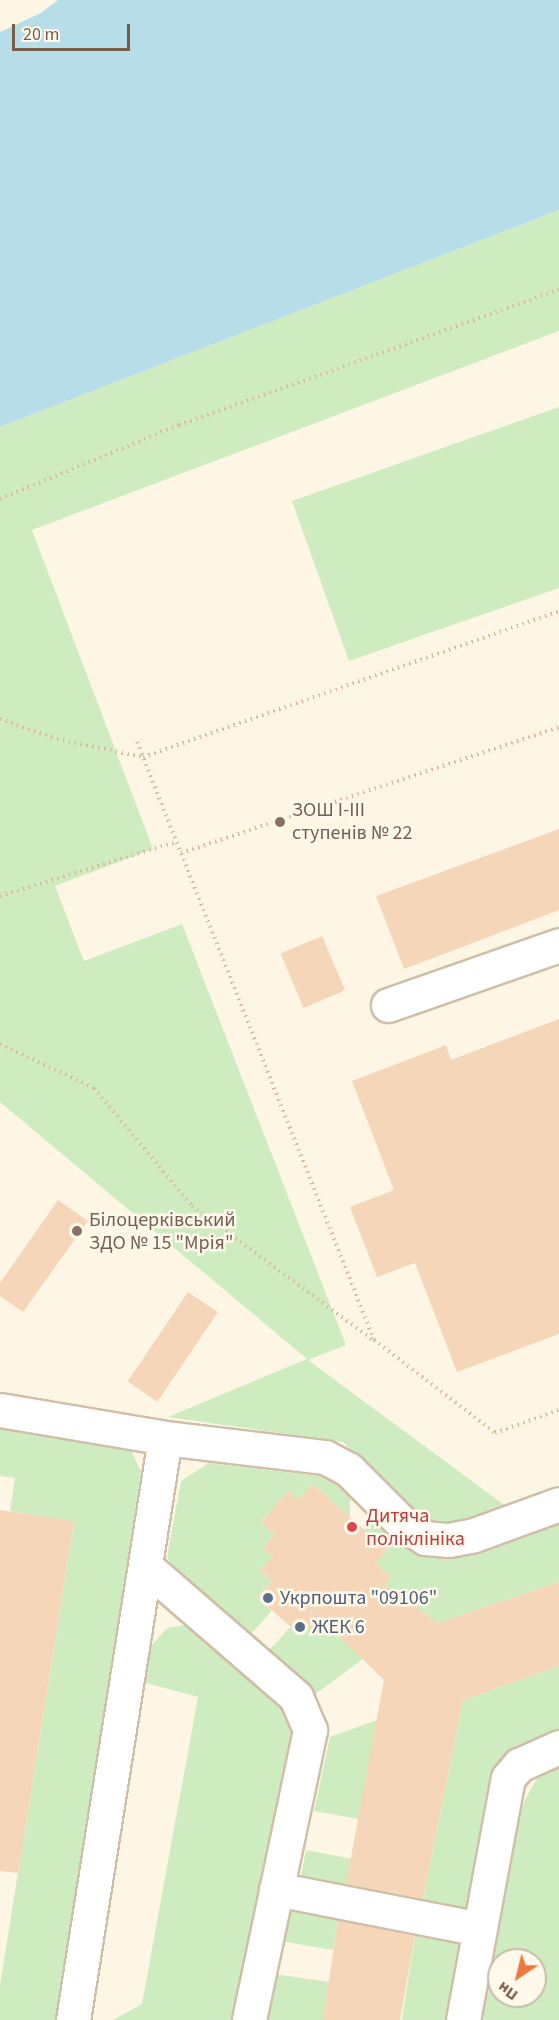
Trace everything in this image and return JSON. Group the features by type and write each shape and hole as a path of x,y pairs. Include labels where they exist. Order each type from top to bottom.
{"lane":[{"path":"388,1005 559,945"},
{"path":"0,1410 165,1438 325,1457 348,1469 403,1524 425,1538 449,1540 474,1535 559,1504"},
{"path":"73,2020 165,1438"},
{"path":"145,1566 296,1697 306,1714 310,1730 249,2020"},
{"path":"463,2020 508,1778 519,1765 559,1747"},
{"path":"276,1889 479,1929"}],"path":[{"path":"0,499 179,425 559,290"},
{"path":"0,719 57,739 143,758 559,611"},
{"path":"181,853 559,727"},
{"path":"137,742 374,1340"},
{"path":"0,896 177,842"},
{"path":"0,1044 94,1088 192,1206 374,1340 495,1433 559,1410"}],"green space":[{"path":"559,210 559,331 32,530 153,849 55,886 84,961 182,924 346,1345 308,1360 507,1507 454,1525 433,1523 414,1511 343,1442 168,1417 307,1359 0,1102 0,427"},
{"path":"559,407 559,588 349,661 292,501"},
{"path":"0,1423 119,1445 131,1451 141,1471 58,2020 0,2020 0,1985 74,1522 10,1511 15,1478 0,1476"},
{"path":"209,1463 335,1478 350,1492 350,1517 313,1484 299,1499 289,1491 261,1522 275,1535 264,1548 273,1557 260,1570 272,1581 257,1597 272,1611 248,1637 174,1569 167,1557 181,1481"},
{"path":"559,1516 559,1582 438,1623 385,1585 391,1577 375,1563 387,1550 364,1529 371,1523 385,1524 422,1549"},
{"path":"185,1625 200,1632 281,1707 293,1734 235,2020 113,2020 142,2004 198,1697 142,1682 145,1653 167,1628"},
{"path":"308,1626 320,1636 328,1626 363,1659 314,1695 266,1654 290,1627 300,1635"},
{"path":"559,1666 559,1730 532,1742 468,1911 422,1904 463,1700"},
{"path":"377,1720 359,1819 314,1811 330,1737"},
{"path":"559,1765 559,2020 479,2020 487,1977 487,2008 547,2008 547,1948 492,1948 517,1815 537,1778"},
{"path":"306,1850 351,1859 346,1886 301,1877"},
{"path":"289,1907 339,1916 333,1950 283,1941"},
{"path":"416,1930 466,1938 453,2020 402,2020"},
{"path":"274,1974 330,1982 323,2020 263,2020"}],"water":[{"path":"58,0 559,0 559,210 0,427 0,32 41,13"}],"building":[{"path":"559,829 559,910 404,969 376,896"},
{"path":"322,936 345,990 304,1008 281,954"},
{"path":"559,1019 559,1334 457,1372 415,1263 377,1277 350,1207 394,1190 352,1081 446,1045 451,1060"},
{"path":"58,1200 88,1221 23,1312 0,1296 0,1283"},
{"path":"188,1292 218,1312 157,1402 128,1382"},
{"path":"313,1484 387,1550 375,1563 391,1577 385,1585 438,1623 559,1582 559,1666 463,1700 423,1899 346,1884 384,1680 328,1626 320,1636 308,1626 300,1635 257,1597 272,1581 260,1570 273,1557 263,1548 275,1535 261,1523 289,1490 299,1499"},
{"path":"0,1510 74,1521 18,1873 0,1871"},
{"path":"338,1920 415,1936 400,2020 323,2020"}],"place":[{"name":"ЗОШ І-ІІІ ступенів № 22","path":"280,822"},
{"name":"Білоцерківський ЗДО № 15 \"Мрія\"","path":"77,1231"},
{"name":"Дитяча поліклініка","path":"352,1527"},
{"name":"Укрпошта \"09106\"","path":"268,1598"},
{"name":"ЖЕК 6","path":"300,1627"}]}
